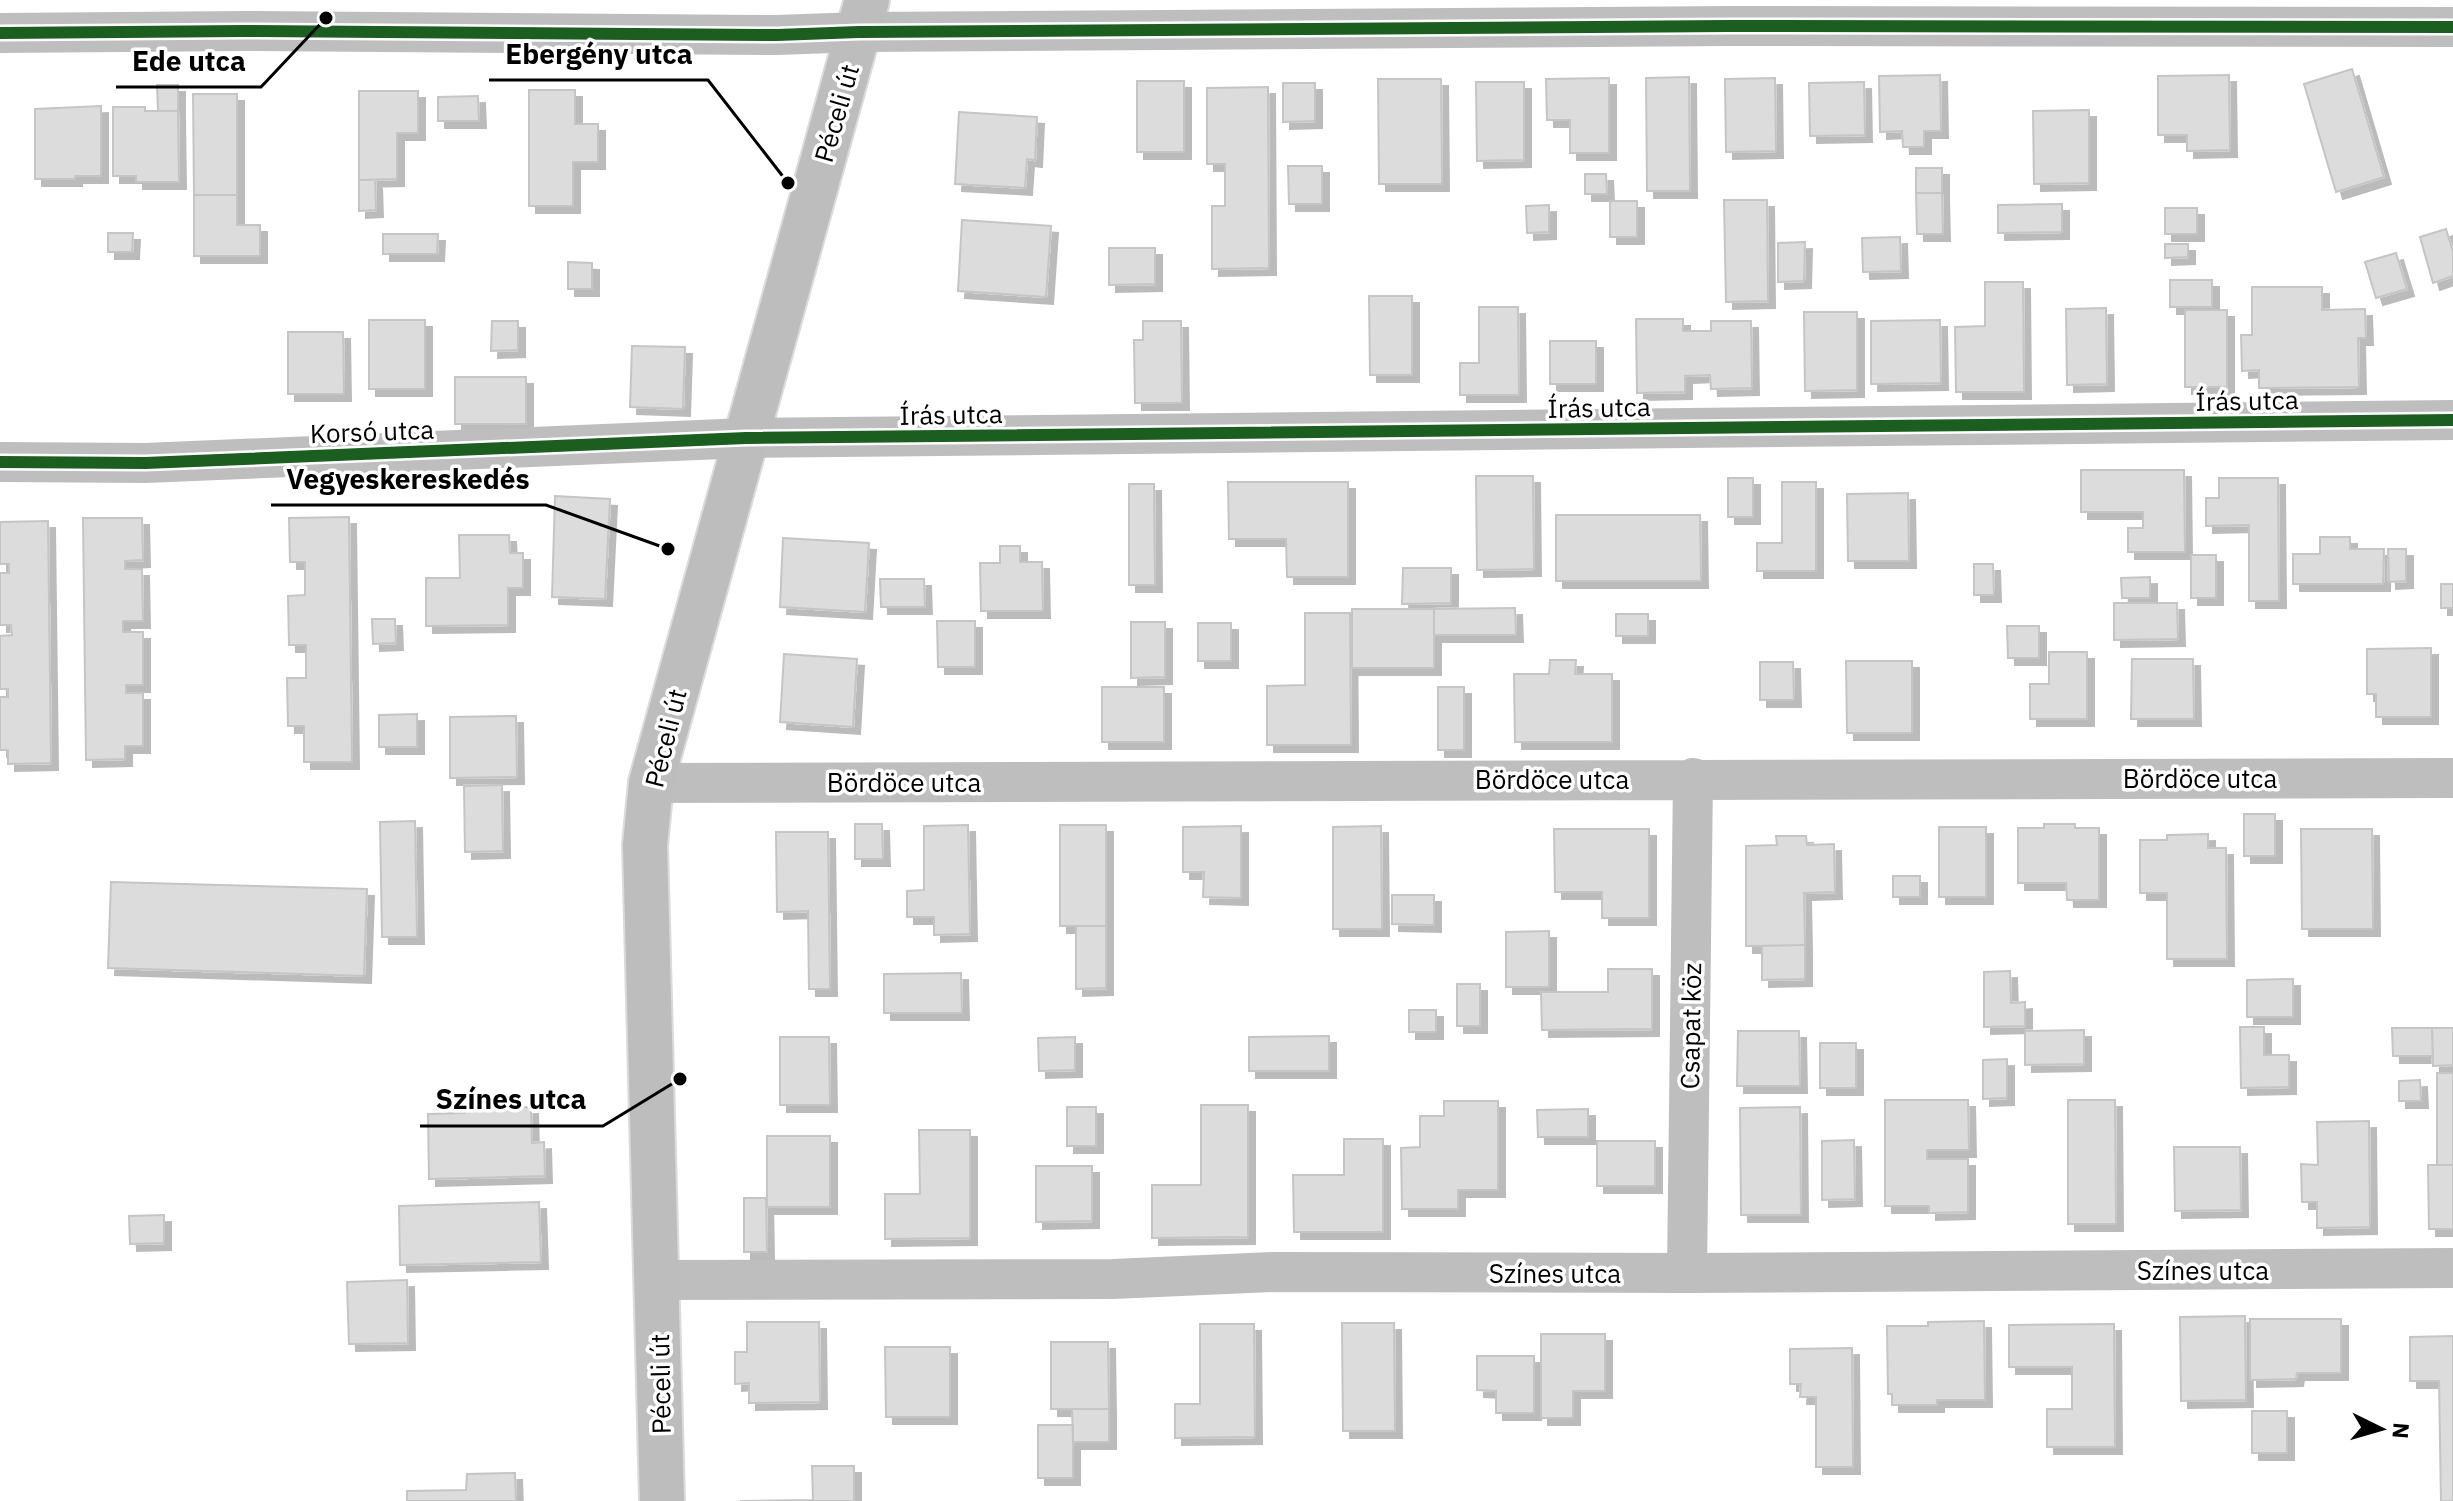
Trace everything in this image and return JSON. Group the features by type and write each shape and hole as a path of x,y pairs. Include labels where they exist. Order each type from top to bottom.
{"main road":[{"name":"Péceli út","path":"662,1501 645,845 651,783 863,16"}],"street":[{"path":"0,33 248,15 761,35 863,16 1729,13 2453,27"},
{"name":"Írás utca","path":"746,438 2453,420"},
{"name":"Korsó utca","path":"0,462 145,463 746,438"},
{"name":"Csapat köz","path":"1687,1273 1693,778"},
{"name":"Bördöce utca","path":"651,783 2453,778"},
{"name":"Színes utca","path":"657,1280 1113,1279 1273,1272 1687,1273 2453,1268"}],"building":[{"path":"2352,69 2384,177 2336,192 2304,84"},
{"path":"1940,75 1941,131 1924,131 1924,147 1903,147 1902,131 1880,132 1879,76"},
{"path":"2229,75 2230,150 2187,151 2187,135 2158,135 2158,76"},
{"path":"1689,77 1690,191 1647,191 1646,78"},
{"path":"1609,78 1609,153 1570,153 1570,120 1547,120 1546,79"},
{"path":"1775,78 1776,151 1726,152 1725,79"},
{"path":"1378,79 1441,79 1442,184 1379,184"},
{"path":"1137,81 1184,81 1184,152 1137,152"},
{"path":"1476,82 1524,82 1524,160 1477,161"},
{"path":"1864,82 1865,135 1810,136 1809,83"},
{"path":"1283,83 1315,83 1315,121 1283,122"},
{"path":"157,85 178,85 178,111 158,111"},
{"path":"1268,87 1269,268 1212,269 1212,206 1225,206 1225,164 1207,164 1207,88"},
{"path":"529,90 575,90 575,124 598,124 598,162 573,162 573,206 529,206"},
{"path":"359,91 418,91 418,133 397,133 397,179 359,180"},
{"path":"193,94 237,94 237,195 194,195"},
{"path":"478,96 479,121 438,121 438,97"},
{"path":"101,106 101,176 35,179 35,109"},
{"path":"113,107 178,111 179,182 136,182 136,176 113,176"},
{"path":"2089,110 2089,183 2034,184 2033,111"},
{"path":"959,112 1037,117 1035,160 1027,159 1025,188 955,184"},
{"path":"1288,166 1322,166 1322,204 1289,204"},
{"path":"1916,168 1942,168 1942,193 1916,193"},
{"path":"1585,174 1606,174 1607,194 1585,194"},
{"path":"359,180 375,180 376,210 359,211"},
{"path":"1916,193 1942,193 1943,234 1917,234"},
{"path":"194,195 237,195 237,225 260,225 260,256 194,256"},
{"path":"1724,200 1767,200 1768,301 1726,302"},
{"path":"1610,201 1637,201 1637,237 1610,237"},
{"path":"2062,204 2062,232 1998,233 1998,205"},
{"path":"1549,205 1549,232 1527,233 1526,206"},
{"path":"2165,208 2197,208 2197,234 2165,234"},
{"path":"962,220 1051,226 1046,297 958,291"},
{"path":"2446,229 2453,252 2453,276 2433,283 2420,237"},
{"path":"108,233 133,233 132,252 108,252"},
{"path":"383,234 438,234 437,254 383,254"},
{"path":"1900,237 1901,271 1863,272 1862,238"},
{"path":"1805,242 1804,281 1778,282 1778,243"},
{"path":"2165,244 2188,244 2188,257 2165,258"},
{"path":"1109,248 1155,248 1155,284 1109,285"},
{"path":"2396,253 2407,289 2376,298 2365,262"},
{"path":"568,262 592,263 592,289 568,289"},
{"path":"2170,280 2212,280 2212,307 2170,307"},
{"path":"1985,282 2023,282 2024,392 1956,392 1955,327 1985,326"},
{"path":"2252,287 2322,287 2322,310 2365,309 2366,338 2358,338 2359,387 2259,388 2259,370 2242,371 2241,335 2252,335"},
{"path":"1369,296 1412,296 1412,375 1370,375"},
{"path":"1479,307 1518,307 1519,395 1460,395 1460,363 1479,363"},
{"path":"2106,308 2107,384 2067,385 2066,309"},
{"path":"2185,310 2227,310 2227,387 2185,387"},
{"path":"1804,312 1857,312 1857,390 1805,391"},
{"path":"1636,319 1683,319 1683,331 1711,331 1711,321 1751,321 1752,388 1711,389 1710,375 1685,376 1685,392 1637,393"},
{"path":"369,320 425,320 425,389 369,389"},
{"path":"1940,320 1941,383 1871,384 1871,321"},
{"path":"492,321 518,321 518,350 491,351"},
{"path":"1143,321 1181,321 1182,403 1135,403 1134,340 1143,340"},
{"path":"288,332 343,332 344,394 288,394"},
{"path":"1550,341 1596,341 1596,384 1550,384"},
{"path":"632,346 685,347 683,409 630,407"},
{"path":"455,377 526,377 526,424 455,424"},
{"path":"2081,470 2184,470 2185,552 2128,552 2128,528 2143,528 2143,512 2081,512"},
{"path":"1476,476 1533,476 1534,569 1477,570"},
{"path":"1728,478 1753,478 1753,517 1728,517"},
{"path":"2219,478 2278,478 2279,601 2249,601 2249,525 2206,526 2206,498 2219,498"},
{"path":"1228,482 1348,482 1348,577 1287,577 1286,539 1229,539"},
{"path":"1782,482 1816,482 1816,571 1757,571 1757,543 1782,543"},
{"path":"1129,484 1154,484 1155,585 1129,585"},
{"path":"1908,493 1909,561 1848,561 1847,494"},
{"path":"555,496 610,499 605,599 552,597"},
{"path":"1556,515 1700,515 1701,581 1556,581"},
{"path":"349,517 352,762 304,762 304,726 288,726 287,678 306,678 306,645 289,645 288,596 305,595 305,562 290,562 289,518"},
{"path":"83,518 142,518 143,560 125,561 125,569 142,569 143,621 123,621 123,632 143,632 143,685 126,685 126,693 143,693 143,746 125,746 125,759 86,760"},
{"path":"48,521 51,763 8,764 8,750 0,750 0,697 8,697 8,689 0,689 0,636 12,635 11,625 0,625 0,573 9,573 9,564 0,564 0,522"},
{"path":"459,535 509,535 510,553 523,553 523,588 508,588 508,625 426,626 426,578 460,578"},
{"path":"2320,537 2350,537 2350,549 2384,549 2383,584 2293,584 2293,554 2320,554"},
{"path":"783,538 869,543 865,612 780,607"},
{"path":"1000,546 1020,546 1020,562 1042,562 1043,611 981,611 980,563 1000,563"},
{"path":"2388,549 2406,549 2406,581 2389,582"},
{"path":"2191,555 2216,555 2216,598 2191,598"},
{"path":"1974,564 1993,564 1994,595 1974,595"},
{"path":"1403,568 1451,568 1451,603 1402,604"},
{"path":"2150,577 2150,598 2122,598 2121,578"},
{"path":"880,579 924,579 925,607 881,607"},
{"path":"2441,584 2453,584 2453,608 2441,608"},
{"path":"2114,603 2177,603 2178,639 2114,640"},
{"path":"1515,608 1516,635 1434,635 1434,609"},
{"path":"1352,609 1434,609 1434,668 1352,668"},
{"path":"1305,613 1350,613 1351,745 1267,745 1267,686 1305,685"},
{"path":"1616,614 1648,614 1648,636 1616,636"},
{"path":"372,619 395,619 396,643 373,644"},
{"path":"937,621 975,621 975,667 938,667"},
{"path":"1131,622 1165,622 1165,677 1131,678"},
{"path":"1198,623 1231,623 1231,661 1198,661"},
{"path":"2007,626 2039,626 2039,658 2008,658"},
{"path":"2431,648 2431,717 2376,717 2376,694 2367,694 2367,649"},
{"path":"2049,652 2087,652 2087,719 2030,719 2030,684 2049,684"},
{"path":"784,654 857,659 853,727 780,722"},
{"path":"2132,659 2193,659 2194,719 2131,719"},
{"path":"1550,660 1576,660 1575,674 1612,674 1612,742 1515,742 1514,674 1549,674"},
{"path":"1846,661 1912,661 1912,733 1847,733"},
{"path":"1760,662 1793,662 1794,700 1760,700"},
{"path":"1102,687 1164,687 1164,742 1102,742"},
{"path":"1438,687 1464,687 1464,750 1438,750"},
{"path":"417,714 417,747 379,747 379,715"},
{"path":"516,716 517,777 450,778 450,717"},
{"path":"502,785 503,851 465,852 464,786"},
{"path":"2244,814 2275,814 2275,856 2244,856"},
{"path":"415,821 417,937 382,937 380,822"},
{"path":"855,824 882,824 883,859 855,859"},
{"path":"2044,824 2099,828 2099,900 2067,900 2066,883 2018,883 2018,828 2044,828"},
{"path":"968,825 970,934 934,935 934,917 907,917 907,891 924,890 924,826"},
{"path":"1060,825 1106,825 1106,926 1060,926"},
{"path":"1241,826 1241,898 1203,897 1204,872 1183,872 1183,827"},
{"path":"1381,826 1382,929 1333,929 1333,827"},
{"path":"1939,827 1986,827 1986,897 1939,897"},
{"path":"1554,829 1649,829 1649,918 1602,918 1602,892 1555,892"},
{"path":"2301,829 2372,829 2373,929 2302,929"},
{"path":"776,832 828,832 830,989 809,989 808,911 777,912"},
{"path":"2208,834 2208,848 2226,848 2227,959 2167,959 2167,893 2140,893 2140,840 2167,840 2167,835"},
{"path":"1776,836 1806,836 1807,845 1834,844 1835,892 1804,893 1805,945 1746,946 1746,846 1777,845"},
{"path":"1893,876 1920,876 1920,897 1893,897"},
{"path":"111,882 367,889 364,976 108,968"},
{"path":"1392,895 1434,895 1434,925 1392,924"},
{"path":"1076,926 1106,926 1106,988 1076,989"},
{"path":"1549,931 1549,987 1506,987 1506,932"},
{"path":"1805,945 1805,979 1762,980 1762,946"},
{"path":"1608,969 1652,969 1652,1029 1542,1030 1541,992 1608,992"},
{"path":"2010,971 2011,1003 2025,1002 2025,1026 1984,1027 1984,972"},
{"path":"961,973 962,1013 884,1013 884,974"},
{"path":"2293,979 2293,1017 2247,1017 2247,980"},
{"path":"1457,984 1480,984 1480,1026 1457,1026"},
{"path":"1409,1010 1436,1010 1436,1032 1409,1032"},
{"path":"2240,1027 2264,1027 2264,1055 2289,1055 2289,1087 2241,1088"},
{"path":"2392,1028 2432,1028 2433,1056 2393,1056"},
{"path":"2432,1028 2453,1028 2453,1065 2433,1066"},
{"path":"2084,1030 2084,1064 2025,1065 2025,1031"},
{"path":"1738,1031 1799,1031 1800,1086 1737,1086"},
{"path":"1329,1036 1329,1071 1249,1071 1249,1037"},
{"path":"780,1037 829,1037 830,1105 780,1105"},
{"path":"1075,1037 1075,1070 1039,1071 1038,1038"},
{"path":"1820,1043 1856,1043 1856,1088 1820,1088"},
{"path":"2007,1059 2007,1098 1983,1099 1983,1060"},
{"path":"2437,1073 2453,1073 2453,1165 2437,1165"},
{"path":"2420,1080 2421,1101 2399,1101 2399,1081"},
{"path":"1885,1100 1968,1100 1969,1150 1927,1150 1927,1159 1968,1159 1968,1212 1929,1213 1929,1206 1885,1206"},
{"path":"2068,1100 2115,1100 2116,1224 2068,1224"},
{"path":"1444,1101 1498,1101 1498,1190 1458,1190 1458,1209 1402,1209 1401,1148 1420,1147 1420,1116 1444,1116"},
{"path":"1201,1105 1248,1105 1248,1237 1152,1238 1152,1185 1201,1185"},
{"path":"531,1107 532,1143 544,1142 545,1176 429,1179 428,1114 465,1113 465,1109"},
{"path":"1067,1107 1096,1107 1096,1146 1067,1146"},
{"path":"1800,1107 1801,1215 1741,1215 1740,1108"},
{"path":"1588,1109 1588,1137 1538,1137 1537,1110"},
{"path":"2369,1121 2370,1227 2317,1228 2317,1202 2302,1202 2301,1164 2318,1165 2317,1122"},
{"path":"919,1130 970,1130 970,1238 885,1239 885,1194 920,1194"},
{"path":"767,1136 830,1136 830,1207 767,1207"},
{"path":"1344,1139 1383,1139 1383,1232 1294,1232 1293,1175 1344,1175"},
{"path":"1854,1140 1855,1199 1822,1200 1822,1141"},
{"path":"1597,1141 1655,1141 1655,1186 1597,1186"},
{"path":"2174,1147 2240,1147 2241,1210 2175,1211"},
{"path":"2428,1165 2453,1165 2453,1229 2429,1229"},
{"path":"1036,1166 1092,1166 1092,1221 1036,1222"},
{"path":"744,1198 766,1198 767,1252 744,1252"},
{"path":"539,1202 541,1262 400,1265 399,1206"},
{"path":"164,1215 164,1243 130,1244 129,1216"},
{"path":"407,1280 408,1343 349,1344 347,1282"},
{"path":"2245,1316 2246,1400 2181,1401 2180,1317"},
{"path":"2250,1319 2341,1319 2341,1373 2297,1373 2296,1379 2250,1380"},
{"path":"1984,1321 1985,1400 1937,1400 1937,1405 1892,1405 1892,1394 1888,1394 1887,1326"},
{"path":"747,1322 819,1322 820,1402 749,1403 749,1383 735,1384 735,1352 747,1352"},
{"path":"1342,1323 1394,1323 1395,1431 1343,1431"},
{"path":"1200,1324 1254,1324 1255,1437 1175,1438 1175,1404 1200,1404"},
{"path":"2114,1324 2115,1447 2047,1447 2047,1409 2072,1409 2072,1367 2009,1367 2009,1325"},
{"path":"1541,1334 1605,1334 1605,1391 1573,1391 1573,1418 1541,1418"},
{"path":"2453,1336 2453,1501 2441,1501 2439,1381 2410,1381 2410,1337"},
{"path":"1051,1342 1108,1342 1109,1409 1051,1409"},
{"path":"885,1347 950,1347 950,1417 886,1417"},
{"path":"1852,1348 1853,1467 1816,1467 1816,1397 1800,1397 1801,1384 1790,1384 1790,1349"},
{"path":"1477,1356 1534,1356 1534,1413 1496,1413 1496,1391 1477,1390"},
{"path":"1072,1409 1109,1409 1109,1442 1073,1442"},
{"path":"2252,1411 2287,1411 2287,1453 2252,1453"},
{"path":"1038,1425 1073,1425 1073,1478 1038,1478"},
{"path":"812,1466 854,1466 854,1501 740,1501 813,1500"},
{"path":"515,1473 516,1501 407,1501 407,1491 466,1490 467,1474"}],"cycle path":[{"path":"0,33 245,31 777,35 1730,26 2453,27"},
{"path":"0,462 145,463 746,438 2453,420"}],"place":[{"name":"Ede utca","path":"326,18"},
{"name":"Ebergény utca","path":"788,183"},
{"name":"Vegyeskereskedés","path":"668,549"},
{"name":"Színes utca","path":"680,1079"}]}
